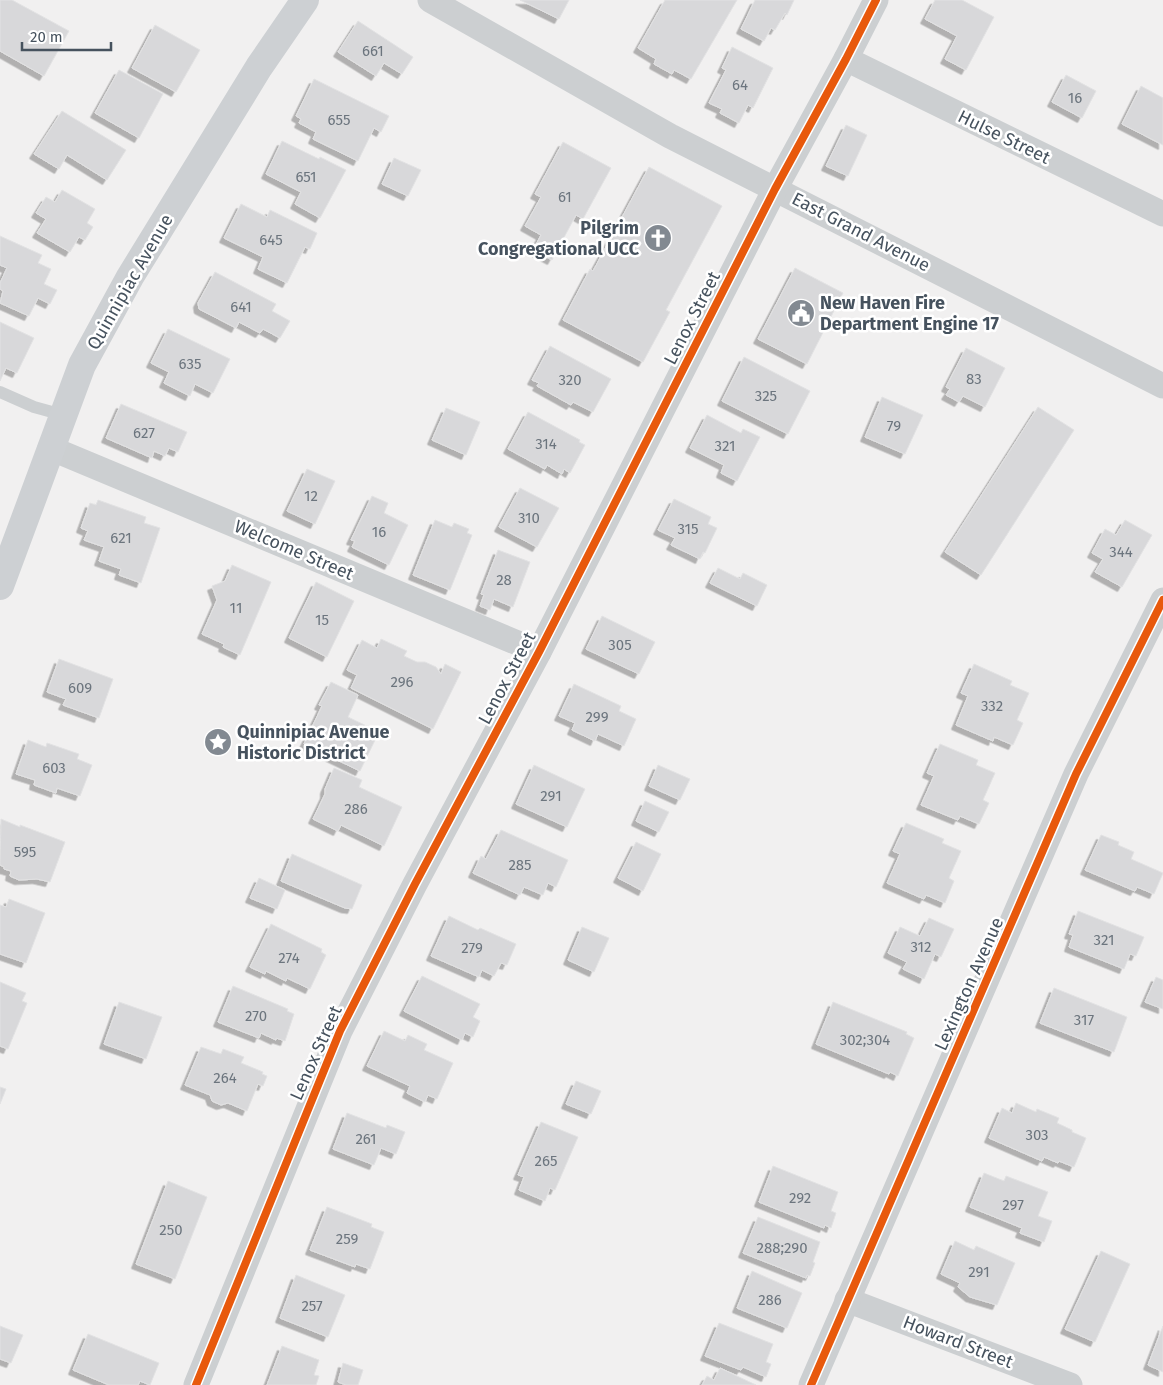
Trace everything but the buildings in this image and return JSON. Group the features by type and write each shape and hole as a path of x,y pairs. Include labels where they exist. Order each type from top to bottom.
{"main road":[{"name":"Quinnipiac Avenue","path":"0,586 82,365 130,277 259,67 305,0"}],"street":[{"name":"East Grand Avenue","path":"430,0 670,136 1163,386"},
{"name":"Lenox Street","path":"196,1385 340,1031 415,884 539,652 775,189 876,0"},
{"name":"Hulse Street","path":"846,59 1163,214"},
{"name":"Welcome Street","path":"50,448 539,652"},
{"name":"Lexington Avenue","path":"811,1385 1076,774 1163,600"},
{"name":"Howard Street","path":"847,1300 1070,1385"}],"lane":[{"path":"0,392 34,407 63,415"}],"cycle path":[{"path":"196,1385 340,1031 415,884 539,652 775,189 876,0"},
{"path":"811,1385 1076,774 1163,600"}],"place":[{"name":"Pilgrim Congregational UCC","path":"658,238"},
{"name":"New Haven Fire Department Engine 17","path":"801,313"},
{"name":"Quinnipiac Avenue Historic District","path":"218,742"}]}
